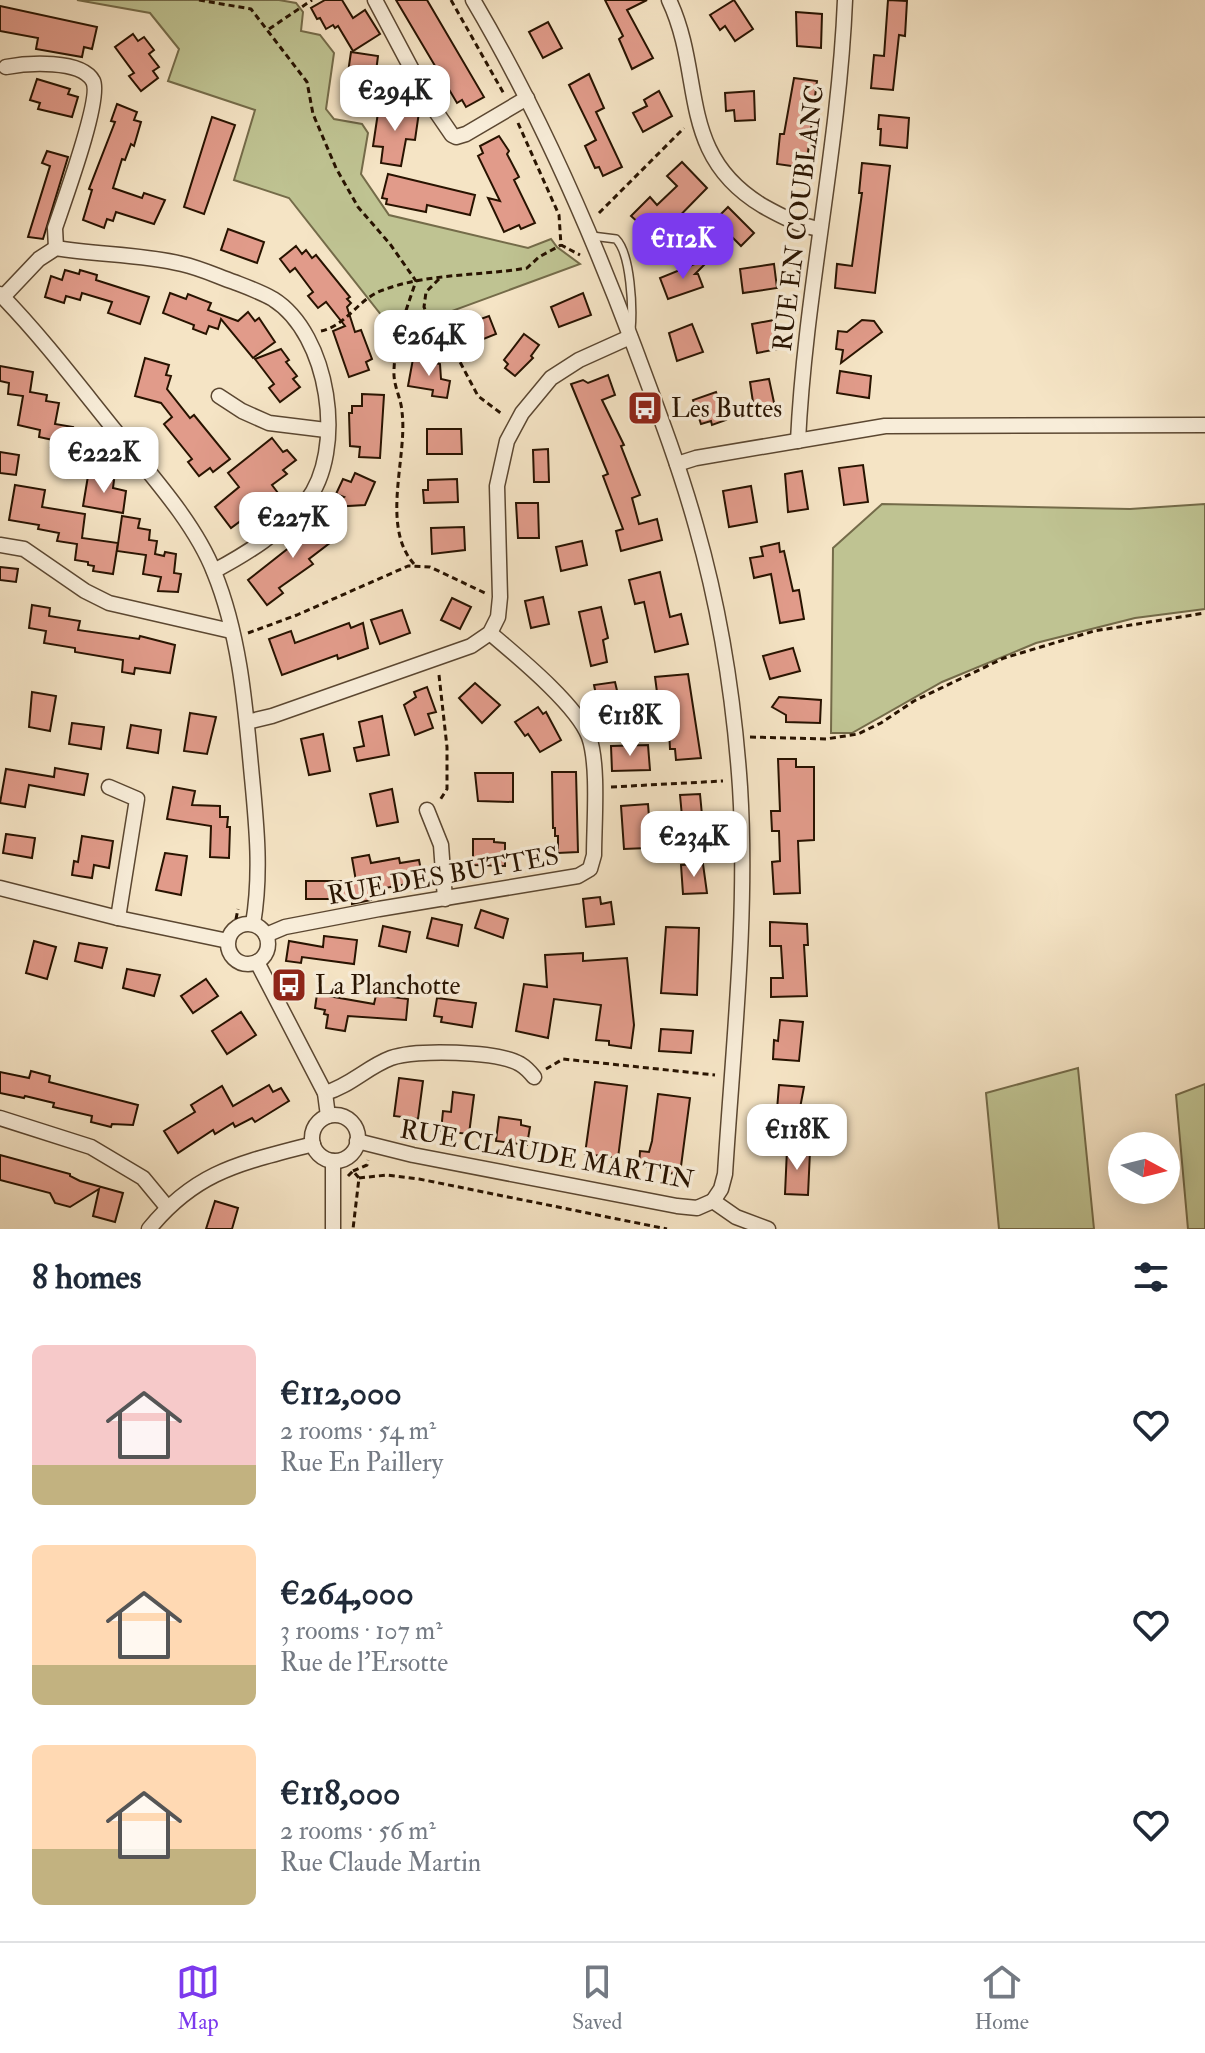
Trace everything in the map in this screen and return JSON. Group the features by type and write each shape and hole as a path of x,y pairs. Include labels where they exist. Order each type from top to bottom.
{"street":[{"path":"375,0 428,100 452,135 462,136 527,98"},
{"path":"473,0 527,98 600,255 677,464 696,525 719,622 739,781 740,937 725,1174 721,1189 713,1201"},
{"path":"669,0 679,29 698,121 717,162 742,191 789,220 820,229"},
{"name":"RUE EN COUBLANC","path":"798,441 843,49 845,0"},
{"path":"6,67 32,62 66,67 88,74 94,84 93,106 55,228 56,248"},
{"path":"214,571 262,542 305,502 317,482 324,462 325,384 307,334 287,309 274,300 194,268 148,258 56,248 39,259 1,296 60,362 155,480 193,533 214,571 232,635 247,722 259,877 253,924"},
{"path":"247,722 434,660 471,646 490,633 498,617 500,597 497,486 502,455 515,423 544,384 558,372 630,337"},
{"path":"219,396 269,423 326,430"},
{"path":"677,464 696,458 885,426 1205,425"},
{"path":"0,545 24,549 85,591 109,603 232,635"},
{"name":"RUE DES BUTTES","path":"266,935 285,927 585,873 590,869 594,855 592,749 582,724 565,703 490,633"},
{"path":"109,787 137,799 118,918"},
{"path":"427,810 441,845 445,899"},
{"path":"0,888 118,918 231,935"},
{"path":"253,924 266,935 266,953 257,962 239,962 230,953 231,935 240,925 253,924"},
{"path":"257,962 325,1093 328,1116"},
{"path":"325,1093 342,1088 390,1058 425,1051 507,1059 521,1064 534,1077"},
{"path":"336,1115 354,1127 357,1141 352,1153 333,1161 320,1156 312,1137 317,1124 328,1116 336,1115"},
{"path":"0,1118 91,1147 143,1178 167,1207"},
{"name":"RUE CLAUDE MARTIN","path":"357,1141 413,1155 677,1206 697,1208 713,1201 736,1217 768,1229"},
{"path":"149,1229 167,1207 197,1182 235,1164 313,1144"},
{"path":"333,1161 333,1229"}],"lane":[{"path":"590,231 616,239 622,247 633,309 630,337"}],"path":[{"path":"199,0 251,9 268,29 307,82 313,114 336,168 358,207 416,281"},
{"path":"268,29 312,0"},
{"path":"451,0 511,107 559,215 561,245"},
{"path":"590,231 687,125 698,121"},
{"path":"561,245 585,257 600,255"},
{"path":"307,334 340,324 380,290 416,281 527,268 561,245"},
{"path":"439,278 426,292 424,307 430,322 460,362 478,396 515,423"},
{"path":"416,281 397,346 394,370 402,410 403,440 396,491 397,510 403,543 416,566"},
{"path":"232,635 297,615 408,566 430,567 485,594 500,597"},
{"path":"735,739 826,739 858,734 914,701 1004,658 1094,631 1205,613"},
{"path":"427,810 439,802 447,789 446,725 441,683 434,660"},
{"path":"593,787 739,781"},
{"path":"231,935 239,906"},
{"path":"534,1077 563,1059 731,1077"},
{"path":"335,1181 342,1181 353,1171 359,1178 353,1229"},
{"path":"359,1178 379,1175 411,1177 667,1229"}],"green space":[{"path":"77,0 279,0 296,3 303,12 301,31 320,35 334,53 326,109 334,119 362,124 368,133 361,174 389,215 528,248 551,239 580,264 392,333 389,325 289,198 234,180 255,110 168,81 179,49 150,13"},
{"path":"882,504 1130,509 1205,504 1205,609 1135,618 1036,643 942,682 852,733 831,733 833,548"},
{"path":"1078,1068 1094,1229 999,1229 986,1093"},
{"path":"1205,1084 1205,1229 1188,1229 1176,1095"}],"building":[{"path":"325,0 342,0 353,18 365,10 380,34 353,51 338,26 326,29 320,18 317,19 311,8"},
{"path":"396,0 427,0 484,97 466,107 462,100 457,103"},
{"path":"605,0 647,0 627,10 653,58 632,69 619,39 623,36"},
{"path":"734,0 753,29 735,41 725,26 720,30 710,15"},
{"path":"888,0 907,1 905,36 899,35 893,90 871,88 874,55 884,56"},
{"path":"0,6 97,27 92,49 84,47 82,57 36,49 38,38 0,31"},
{"path":"796,12 822,14 821,48 797,46"},
{"path":"548,22 562,48 543,58 529,32"},
{"path":"133,34 138,41 144,37 154,50 149,54 159,67 153,71 158,78 141,91 129,76 134,73 115,47"},
{"path":"351,52 378,56 371,111 343,107"},
{"path":"589,74 604,108 596,112 622,167 603,176 599,167 595,168 585,146 596,140 569,85"},
{"path":"794,78 817,81 806,168 777,164 780,134 784,134"},
{"path":"37,79 70,89 68,94 78,97 72,117 38,109 40,103 30,100"},
{"path":"659,91 672,116 643,132 633,113 647,106 644,100"},
{"path":"754,91 755,120 735,121 734,110 726,111 725,93"},
{"path":"117,104 137,112 134,120 141,122 134,146 131,144 125,160 122,159 113,188 142,198 144,193 165,200 154,224 116,212 113,221 107,219 104,228 83,220 92,190 89,189 115,122 111,121"},
{"path":"379,106 419,112 415,140 406,139 401,166 381,163 383,147 373,146"},
{"path":"879,115 909,118 907,148 880,145"},
{"path":"212,117 235,125 204,214 184,207"},
{"path":"499,136 509,151 507,154 519,177 514,180 535,223 521,229 519,225 504,232 488,198 500,201 478,156 483,153 480,146"},
{"path":"47,151 68,157 43,239 28,237 50,166 42,163"},
{"path":"682,162 707,188 657,239 631,216 650,197 657,205 677,186 667,176"},
{"path":"862,163 890,166 875,293 835,288 837,264 852,266 862,193 859,193"},
{"path":"388,174 475,195 470,215 427,205 426,212 386,204 387,199 382,198"},
{"path":"728,207 754,233 741,246 733,238 730,241 715,220"},
{"path":"228,229 264,242 257,263 221,250"},
{"path":"296,246 302,254 306,250 312,258 316,255 350,297 347,299 351,303 347,307 355,332 361,330 372,359 366,362 369,370 349,377 333,331 345,326 326,302 318,308 308,296 313,292 295,268 290,272 280,259"},
{"path":"712,257 695,274 698,274 703,287 668,299 660,278"},
{"path":"774,264 777,288 743,293 740,269"},
{"path":"65,270 97,275 96,280 149,297 140,324 108,313 112,302 82,293 80,300 66,296 64,303 45,297 51,276 62,280"},
{"path":"170,293 186,299 188,294 211,303 208,310 238,321 248,312 255,321 259,318 275,342 253,358 221,319 218,329 209,326 206,334 193,329 194,325 163,313"},
{"path":"583,293 591,315 559,327 551,307"},
{"path":"489,316 496,334 466,346 458,327"},
{"path":"774,320 778,349 757,353 752,324"},
{"path":"862,320 874,321 882,332 841,363 843,350 836,349 838,331 847,332"},
{"path":"692,324 703,352 677,361 669,333"},
{"path":"524,334 539,345 531,356 533,358 515,376 505,368 508,364 504,360"},
{"path":"281,349 297,376 293,379 300,387 280,402 269,388 274,384 255,359"},
{"path":"145,358 169,365 166,375 171,376 167,389 190,418 194,415 230,459 213,472 210,468 199,476 188,462 192,459 164,424 172,417 161,403 135,396"},
{"path":"413,359 440,364 441,379 450,381 447,398 432,396 433,390 408,386"},
{"path":"0,366 33,372 30,392 47,395 46,401 59,403 55,424 85,433 80,464 67,462 69,450 51,447 53,440 39,437 40,430 18,425 23,396 8,394 9,383 0,381"},
{"path":"840,371 871,376 869,398 837,393"},
{"path":"608,375 615,395 602,400 624,445 621,446 640,495 632,498 639,524 657,519 662,540 621,551 616,531 623,529 603,476 608,474 571,384 583,380 588,383"},
{"path":"769,379 776,412 755,416 750,382"},
{"path":"716,392 726,420 712,425 711,421 701,424 693,400"},
{"path":"362,394 384,395 380,458 359,457 360,447 350,446 349,413 352,413 352,406 362,406"},
{"path":"427,429 461,429 462,454 427,454"},
{"path":"272,438 283,452 287,450 296,460 283,470 287,474 272,485 278,493 231,528 215,507 239,487 228,473"},
{"path":"548,449 549,482 534,482 533,450"},
{"path":"0,452 19,455 16,475 0,473"},
{"path":"863,465 868,502 844,505 839,468"},
{"path":"802,471 808,509 788,512 785,474"},
{"path":"355,473 375,482 365,505 331,507 344,497 336,494 343,479 351,482"},
{"path":"88,476 114,480 113,488 126,491 123,513 83,506"},
{"path":"457,479 458,502 424,503 423,490 428,490 428,480"},
{"path":"15,485 45,490 42,507 85,514 82,538 118,543 113,574 93,571 94,566 88,565 88,562 75,560 77,544 57,541 59,533 38,529 39,525 9,520"},
{"path":"751,486 757,522 729,527 723,491"},
{"path":"516,503 538,503 539,538 518,538"},
{"path":"324,512 337,529 331,534 335,539 309,559 313,564 279,588 283,593 267,605 248,580 314,528 311,523"},
{"path":"122,516 140,519 138,528 150,530 149,540 157,541 155,554 176,554 174,573 181,574 178,592 158,591 161,577 143,574 146,555 117,551"},
{"path":"464,527 465,550 432,554 431,528"},
{"path":"582,541 587,565 561,571 556,547"},
{"path":"779,543 780,552 784,551 793,591 799,590 804,619 780,623 771,574 754,578 750,558 763,556 761,547"},
{"path":"0,567 18,569 16,582 0,580"},
{"path":"660,572 670,617 681,614 688,644 655,652 644,602 635,604 629,580"},
{"path":"543,597 549,624 531,628 525,601"},
{"path":"452,598 471,607 460,629 441,620"},
{"path":"32,605 50,608 49,616 80,621 78,630 139,639 140,636 175,645 170,673 135,668 134,674 122,672 123,660 44,643 46,631 29,628"},
{"path":"601,607 608,638 603,640 607,662 591,666 579,612"},
{"path":"402,610 410,633 380,644 371,620"},
{"path":"349,623 351,628 363,623 368,648 338,659 337,655 282,675 269,639 291,631 295,643"},
{"path":"793,648 800,671 770,679 763,656"},
{"path":"688,674 701,758 676,760 675,749 670,749 669,730 674,730 671,699 658,700 655,677"},
{"path":"615,682 619,699 598,704 594,685"},
{"path":"475,683 500,705 482,723 459,698"},
{"path":"427,687 436,712 428,714 433,728 415,735 404,705 416,697 414,692"},
{"path":"32,692 56,696 50,731 29,727"},
{"path":"779,697 821,700 820,723 786,722 786,715 772,707"},
{"path":"538,707 543,714 546,712 561,740 540,752 515,722"},
{"path":"190,713 216,717 207,754 184,751"},
{"path":"382,716 389,755 357,761 354,748 364,746 359,722"},
{"path":"72,723 104,727 101,749 69,744"},
{"path":"131,725 161,730 158,753 127,748"},
{"path":"323,734 330,771 309,775 301,739"},
{"path":"648,745 650,770 612,771 611,746"},
{"path":"778,759 796,759 796,767 814,767 814,840 798,841 800,893 774,894 772,862 780,861 779,831 772,831 771,811 780,811"},
{"path":"55,768 88,774 84,795 29,785 25,807 0,803 6,769 54,777"},
{"path":"552,772 576,772 578,852 558,853 558,836 555,836 553,828"},
{"path":"475,773 513,773 513,802 478,801"},
{"path":"173,787 195,791 192,805 220,806 220,817 228,817 227,827 230,827 229,858 210,857 211,826 167,819"},
{"path":"392,789 398,822 377,826 370,794"},
{"path":"700,794 704,836 684,838 680,795"},
{"path":"648,804 650,830 645,830 647,848 624,849 621,806"},
{"path":"6,834 35,838 32,858 3,853"},
{"path":"82,836 113,841 109,868 94,865 92,878 72,875 74,861 78,862"},
{"path":"473,839 494,839 494,842 505,843 505,866 473,865"},
{"path":"165,853 187,856 181,895 156,890"},
{"path":"369,855 371,863 399,858 400,863 419,860 423,881 369,891 371,900 352,904 352,899 306,899 306,881 356,881 352,858"},
{"path":"703,864 707,893 683,894 681,865"},
{"path":"600,897 601,904 611,902 614,924 586,927 583,899"},
{"path":"481,910 508,919 503,938 475,928"},
{"path":"432,918 462,925 458,946 427,938"},
{"path":"770,922 807,924 808,945 804,945 807,996 771,997 771,978 783,978 781,946 770,946"},
{"path":"383,926 410,932 406,952 379,946"},
{"path":"666,927 699,928 697,995 661,993"},
{"path":"324,936 357,940 354,964 302,957 301,963 286,961 289,941 323,947"},
{"path":"34,941 56,947 47,979 26,973"},
{"path":"79,943 107,948 102,968 75,961"},
{"path":"583,953 583,961 627,958 634,1025 631,1048 596,1040 601,1005 554,999 548,1038 516,1031 524,984 547,987 545,955"},
{"path":"127,969 160,975 154,996 123,988"},
{"path":"206,979 218,996 193,1013 181,996"},
{"path":"317,994 374,1004 376,995 408,999 406,1020 348,1016 345,1031 326,1028 328,1015 324,1014 325,1010 315,1008"},
{"path":"437,998 476,1003 472,1027 441,1022 442,1017 434,1016"},
{"path":"241,1012 256,1035 227,1054 212,1031"},
{"path":"780,1020 803,1022 799,1061 773,1059"},
{"path":"661,1029 693,1031 691,1053 659,1051"},
{"path":"31,1071 50,1076 49,1082 138,1105 133,1125 112,1124 111,1127 91,1122 92,1116 53,1107 54,1103 0,1093 0,1072 29,1078"},
{"path":"399,1078 423,1081 418,1119 394,1116"},
{"path":"595,1082 627,1086 618,1158 585,1154"},
{"path":"269,1085 273,1092 281,1088 289,1101 255,1122 252,1118 235,1127 233,1123 215,1134 213,1130 178,1153 164,1131 195,1112 191,1105 222,1086 233,1106"},
{"path":"779,1085 804,1087 797,1124 776,1122"},
{"path":"453,1092 474,1095 469,1134 441,1131 443,1111 451,1112"},
{"path":"658,1094 690,1098 680,1174 667,1173 668,1169 639,1166 640,1151 649,1152 652,1141"},
{"path":"499,1117 521,1120 521,1125 530,1127 527,1145 496,1141"},
{"path":"787,1149 810,1151 808,1195 785,1194"},
{"path":"0,1155 70,1174 80,1181 123,1193 115,1222 93,1216 99,1189 70,1207 55,1203 50,1193 0,1180"},
{"path":"215,1201 238,1208 232,1229 206,1229"}],"place":[{"name":"Les Buttes","path":"645,408"},
{"name":"La Planchotte","path":"289,985"}]}
